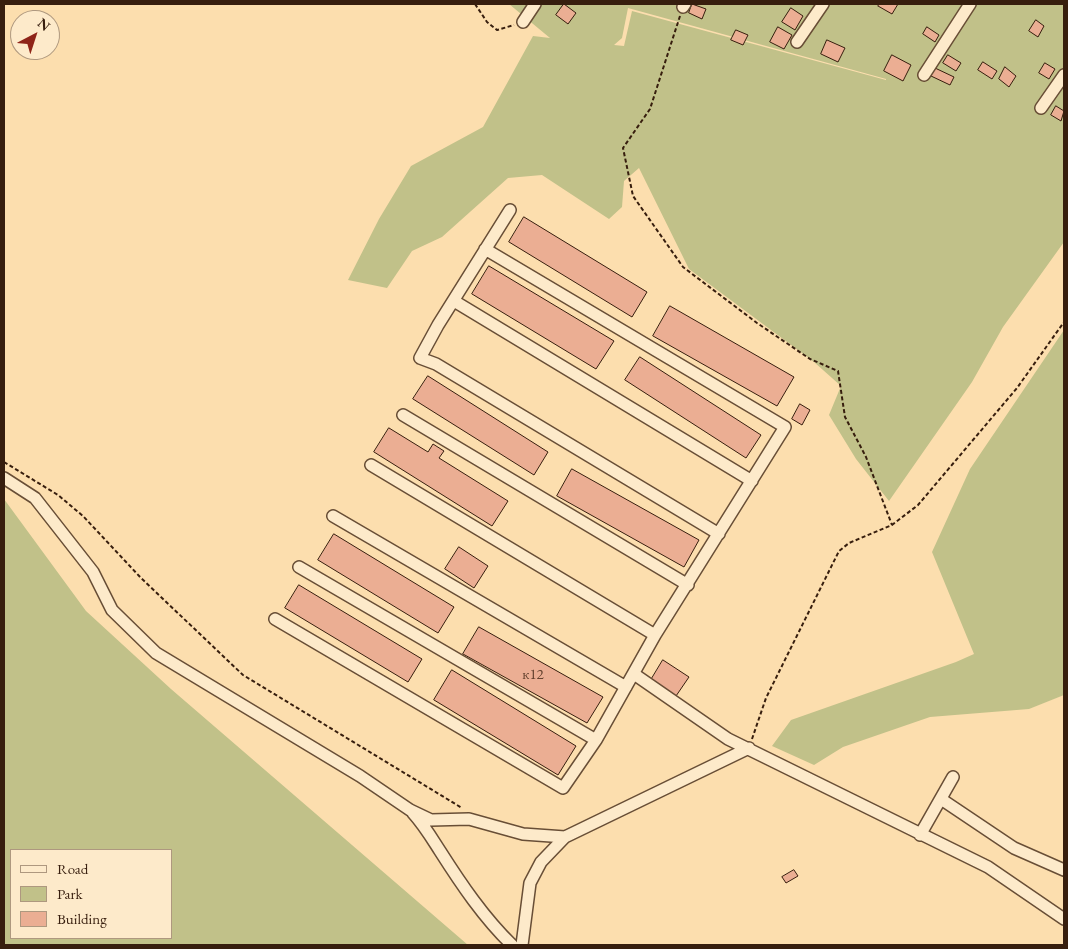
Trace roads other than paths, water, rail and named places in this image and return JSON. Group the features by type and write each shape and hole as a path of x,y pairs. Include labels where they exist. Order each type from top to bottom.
{"street":[{"path":"523,22 536,4"},
{"path":"797,42 823,4"},
{"path":"924,75 970,4"},
{"path":"1041,108 1064,74"},
{"path":"510,210 420,358 436,364 719,534"},
{"path":"275,619 563,788 596,740 655,635 688,585 784,427 485,249"},
{"path":"454,300 752,481"},
{"path":"403,414 688,585"},
{"path":"371,465 655,635"},
{"path":"4,478 36,498 94,572 112,610 156,653 360,776 410,810 432,820 469,819 523,834 565,837"},
{"path":"333,516 626,686"},
{"path":"299,567 596,740"},
{"path":"634,674 728,740 748,748 920,835 988,867 1064,919"},
{"path":"522,945 530,883 541,862 565,837 748,748"},
{"path":"920,835 953,777"},
{"path":"941,799 1014,848 1064,870"},
{"path":"410,810 426,827 440,851 495,928 512,945"}]}
